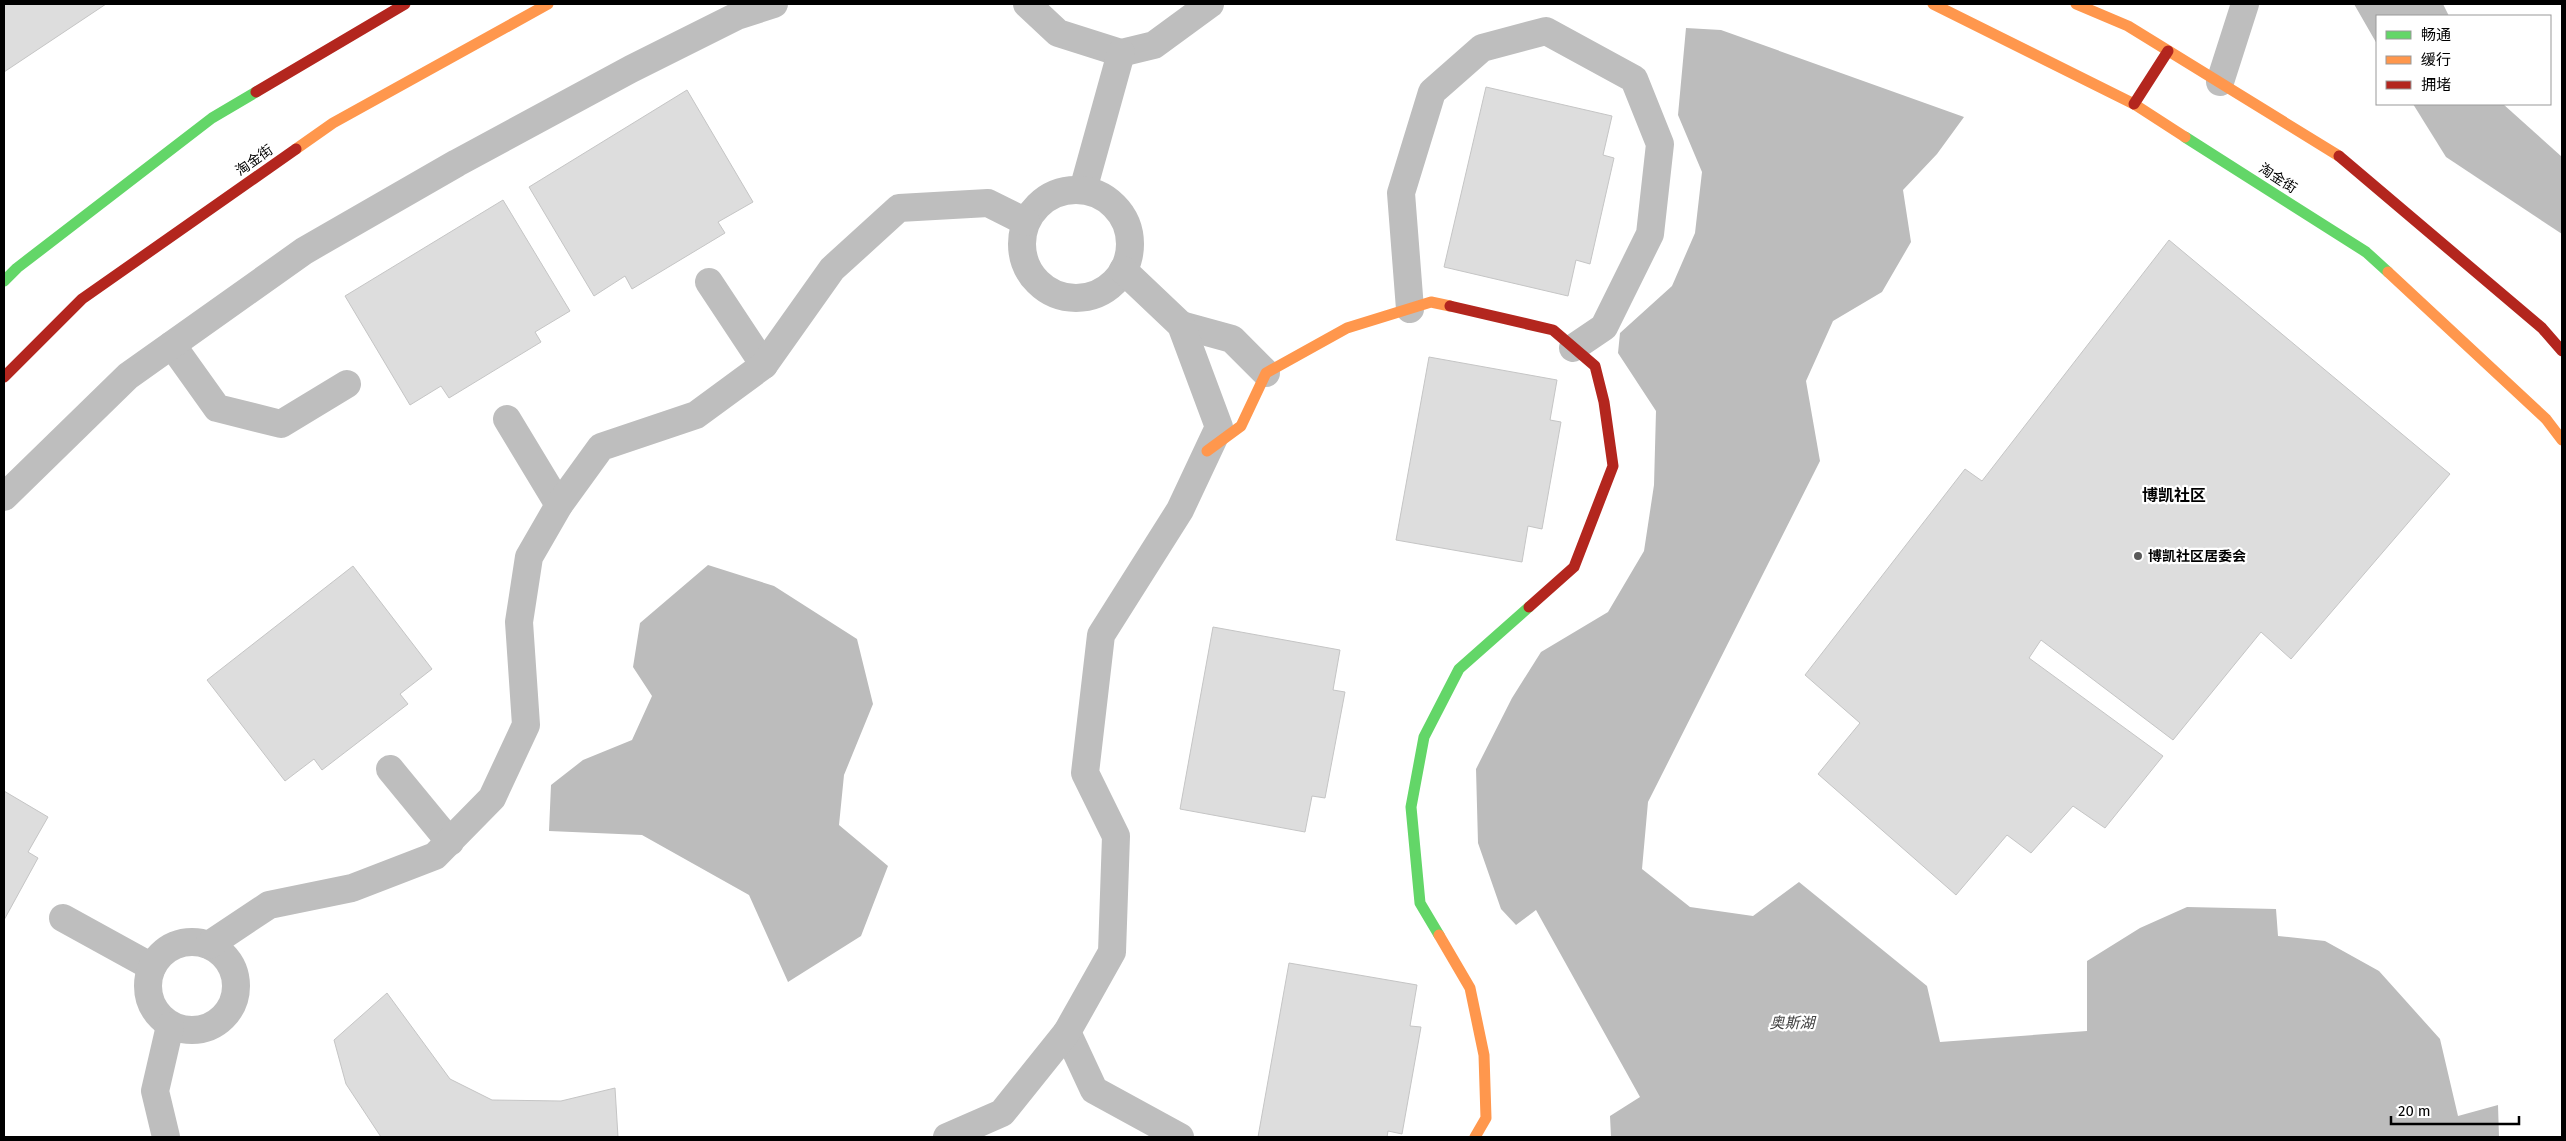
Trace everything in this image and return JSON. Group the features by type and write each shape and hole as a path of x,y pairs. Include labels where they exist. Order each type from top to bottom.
{"street":[{"path":"4,280 16,268 212,118 405,4"},
{"name":"淘金街","path":"4,377 82,299 333,123 548,4"},
{"path":"4,497 128,376 304,251 440,173 631,69 737,16 774,4"},
{"path":"1027,4 1058,33 1121,53 1154,45 1210,4"},
{"name":"淘金街","path":"1933,4 2134,104 2366,252 2546,419 2562,440"},
{"path":"2220,82 2245,4"},
{"path":"2091,6 2128,26 2340,156 2542,328 2562,351"},
{"path":"1410,309 1401,193 1432,92 1482,48 1546,31 1634,79 1660,144 1650,234 1604,327 1573,348"},
{"path":"2134,104 2168,51"},
{"path":"1083,190 1121,53"},
{"path":"1066,190 1083,190 1099,195 1113,205 1124,219 1129,236 1129,253 1123,270 1112,284 1096,294 1078,298 1060,296 1044,288 1031,275 1023,258 1021,240 1026,222 1035,207 1049,197 1066,190"},
{"path":"209,945 269,905 352,888 435,856 492,798 526,725 519,622 529,557 559,505 601,447 696,415 764,364 832,269 899,208 988,203 1026,222"},
{"path":"947,1137 1002,1113 1067,1032 1112,952 1116,836 1085,773 1101,635 1180,510 1219,427 1181,325 1123,270"},
{"path":"709,282 764,364"},
{"path":"1207,451 1241,426 1266,373 1347,328 1431,302 1553,330 1595,366 1604,402 1613,466 1574,567 1459,669 1424,738 1411,806 1420,903 1470,988 1484,1055 1486,1118 1475,1137"},
{"path":"1181,325 1232,339 1266,373"},
{"path":"172,345 217,408 281,424 347,384"},
{"path":"507,419 559,505"},
{"path":"390,769 450,842"},
{"path":"63,918 152,967"},
{"path":"195,941 209,945 222,953 230,964 236,978 237,992 232,1006 224,1018 212,1027 198,1031 184,1031 170,1026 159,1016 150,1003 147,989 152,967 167,950 180,943 195,941"},
{"path":"166,1137 154,1091 170,1026"},
{"path":"1067,1032 1094,1090 1180,1137"}],"water":[{"path":"2354,4 2443,4 2448,15 2376,15 2376,42"},
{"name":"奥斯湖","path":"1686,28 1721,30 1964,117 1937,154 1903,190 1911,242 1882,292 1833,321 1806,381 1820,461 1648,802 1642,869 1690,907 1753,916 1799,882 1927,986 1940,1042 2087,1031 2087,961 2140,928 2187,907 2276,909 2278,936 2325,941 2379,971 2440,1039 2458,1116 2498,1105 2499,1137 1611,1137 1610,1116 1640,1097 1536,910 1516,925 1501,909 1478,843 1476,769 1512,698 1541,652 1608,612 1644,551 1654,485 1656,411 1618,353 1620,333 1672,286 1695,233 1702,172 1678,115"},
{"path":"2414,105 2504,105 2562,157 2562,234 2446,157"},
{"path":"708,565 774,586 857,639 873,704 844,775 839,825 888,866 861,936 788,982 749,895 642,835 549,831 551,785 583,760 632,740 652,696 633,667 640,623"}],"building":[{"path":"4,4 106,4 4,72"},
{"path":"1486,87 1612,116 1603,155 1614,158 1590,264 1576,260 1568,296 1444,267"},
{"path":"687,90 753,202 718,222 725,233 632,289 625,276 594,296 529,187"},
{"path":"503,200 570,311 535,332 541,342 449,398 441,386 410,405 345,296"},
{"name":"博凯社区居委会","path":"2169,240 2450,474 2291,659 2261,632 2173,740 2041,640 2029,658 2163,756 2105,828 2073,806 2031,853 2007,835 1956,895 1818,774 1860,723 1805,675 1965,469 1982,481"},
{"path":"1429,357 1557,380 1550,420 1561,422 1542,529 1528,526 1522,562 1396,540"},
{"path":"353,566 432,669 400,694 408,704 322,770 314,759 285,781 207,680"},
{"path":"1213,627 1340,650 1333,690 1345,692 1325,798 1312,796 1305,832 1180,809"},
{"path":"4,791 48,817 28,852 38,858 4,920"},
{"path":"1289,963 1417,985 1410,1026 1421,1027 1402,1134 1388,1131 1387,1137 1258,1137"},
{"path":"387,993 450,1079 492,1100 561,1101 615,1088 618,1137 381,1137 346,1084 334,1040"}],"traffic: fast":[{"path":"4,281 17,268 212,118 256,92"},
{"path":"2185,137 2366,252 2388,272"},
{"path":"1439,935 1420,903 1411,807 1424,737 1459,669 1529,607"}],"traffic: slow":[{"path":"296,149 333,123 548,4"},
{"path":"1933,4 2134,104 2185,137"},
{"path":"2076,4 2128,26 2339,156"},
{"path":"2388,272 2546,419 2562,440"},
{"path":"1207,451 1241,426 1266,373 1347,328 1431,302 1450,306"},
{"path":"1439,935 1470,988 1484,1055 1486,1118 1475,1137"}],"traffic: jam":[{"path":"256,92 405,4"},
{"path":"2134,104 2168,51"},
{"path":"4,377 82,299 296,149"},
{"path":"2339,156 2542,328 2562,351"},
{"path":"1450,306 1553,330 1595,366 1604,402 1613,466 1574,567 1529,607"}],"place":[{"name":"博凯社区居委会","path":"2138,556"}],"district":[{"name":"博凯社区","path":"2174,495"}]}
